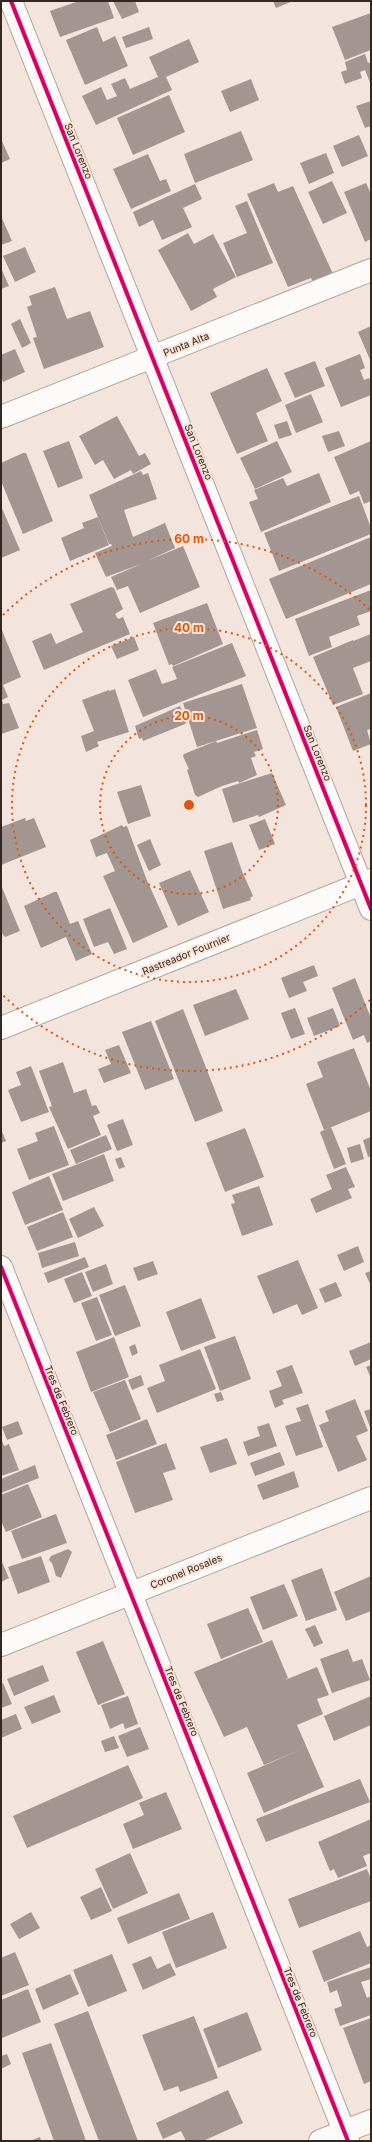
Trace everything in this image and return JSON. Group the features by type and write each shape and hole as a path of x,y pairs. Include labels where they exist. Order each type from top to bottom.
{"street":[{"name":"San Lorenzo","path":"11,1 152,357 366,882 371,909"},
{"name":"Punta Alta","path":"1,417 371,270"},
{"name":"Rastreador Fournier","path":"1,1028 366,882"},
{"name":"Tres de Febrero","path":"1,1267 346,2136"},
{"name":"Coronel Rosales","path":"1,1645 371,1498"},
{"path":"320,2141 346,2136 371,2121"}],"building":[{"path":"79,1 108,1 114,18 60,37 50,11"},
{"path":"113,1 135,1 139,12 122,19"},
{"path":"273,1 293,1 276,8"},
{"path":"371,13 371,50 345,60 332,27"},
{"path":"97,27 103,42 115,36 128,66 85,85 66,40"},
{"path":"149,27 153,39 126,48 122,37"},
{"path":"189,39 199,62 166,77 172,90 96,125 82,96 101,87 107,100 117,96 111,84 125,78 130,89 158,77 149,57"},
{"path":"365,54 368,63 371,62 371,85 365,70 360,72 362,78 345,84 341,72 347,70 345,62"},
{"path":"251,79 259,100 230,112 221,91"},
{"path":"169,95 185,132 133,155 117,118"},
{"path":"371,101 371,126 365,128 356,106"},
{"path":"241,131 253,160 195,183 184,154"},
{"path":"359,135 368,156 342,167 333,146"},
{"path":"1,139 10,159 1,163"},
{"path":"326,153 334,173 309,184 300,163"},
{"path":"148,154 160,181 166,179 171,191 131,209 113,169"},
{"path":"332,181 347,213 323,224 308,192"},
{"path":"274,183 278,192 293,186 333,274 313,282 311,278 288,287 247,194"},
{"path":"366,183 371,194 371,239 365,242 344,192"},
{"path":"195,184 202,199 183,208 192,227 162,240 153,220 139,227 133,212"},
{"path":"247,201 273,263 237,277 223,243 247,233 235,206"},
{"path":"1,216 12,241 1,245"},
{"path":"188,233 194,244 213,234 236,277 213,289 217,297 191,311 158,250"},
{"path":"25,247 36,272 15,282 3,256"},
{"path":"1,268 9,286 1,289"},
{"path":"55,287 67,319 90,311 104,347 44,369 33,338 37,337 27,307 32,305 29,296"},
{"path":"20,319 31,343 22,348 11,324"},
{"path":"371,326 371,362 358,332"},
{"path":"15,349 25,372 3,382 1,377 1,355"},
{"path":"360,354 365,368 360,370 364,380 369,378 371,382 371,395 341,407 325,368"},
{"path":"315,361 325,386 295,398 284,373"},
{"path":"267,368 282,401 256,413 268,441 237,454 210,393"},
{"path":"311,394 323,422 296,433 285,405"},
{"path":"117,416 139,456 145,453 151,464 133,474 131,470 114,479 103,460 95,465 79,436"},
{"path":"287,421 292,435 279,439 274,425"},
{"path":"339,431 345,446 328,452 322,436"},
{"path":"69,441 83,478 58,488 43,451"},
{"path":"277,441 292,472 255,489 240,458"},
{"path":"371,441 371,501 364,504 359,491 350,495 334,457"},
{"path":"26,453 53,521 23,534 1,481 1,463"},
{"path":"141,471 143,475 148,473 157,499 124,510 133,537 165,523 175,548 147,561 183,546 200,587 140,613 128,586 117,590 111,577 141,564 106,577 95,553 112,546 109,544 89,495"},
{"path":"319,473 331,502 261,532 249,502 258,499 254,490 283,478 287,486"},
{"path":"359,496 371,528 371,534 279,571 264,533"},
{"path":"1,506 20,550 1,558"},
{"path":"98,517 109,545 70,561 61,538 84,528 82,523"},
{"path":"371,537 371,584 286,619 269,579"},
{"path":"111,587 114,588 123,609 115,614 118,619 123,617 130,634 44,670 32,641 51,633 56,644 83,632 70,604"},
{"path":"371,590 371,611 357,616 360,625 329,637 332,647 309,656 295,619"},
{"path":"207,603 223,644 173,666 172,664 169,665 153,623"},
{"path":"1,628 21,677 3,685 8,697 2,700 3,704 9,703 19,728 1,734"},
{"path":"371,634 371,661 353,668 363,694 333,705 313,657"},
{"path":"134,637 139,650 117,659 111,646"},
{"path":"232,643 246,676 143,717 128,680 156,669 162,684 177,679 172,667"},
{"path":"242,684 257,728 197,747 183,703"},
{"path":"115,689 129,732 97,742 99,746 86,752 81,736 94,731 82,700"},
{"path":"371,693 371,729 367,730 371,744 353,751 336,707"},
{"path":"180,706 187,721 185,724 143,741 142,738 139,739 135,726"},
{"path":"257,730 263,749 254,752 256,756 251,758 257,775 239,783 238,781 222,786 198,797 195,795 187,770 189,769 183,756 184,754 216,741 217,743"},
{"path":"272,773 286,805 259,817 258,815 233,823 222,789"},
{"path":"141,785 151,816 128,824 117,792"},
{"path":"25,818 26,821 34,818 46,847 1,865 1,827"},
{"path":"265,819 275,844 259,850 249,825"},
{"path":"122,825 123,827 127,826 146,878 168,927 133,943 103,876 115,871 107,853 96,857 90,840"},
{"path":"150,839 161,865 149,871 137,845"},
{"path":"232,842 253,896 250,898 251,900 223,909 204,851"},
{"path":"190,870 209,912 178,926 159,883"},
{"path":"1,885 20,931 5,937 1,932"},
{"path":"57,892 70,924 78,921 92,954 76,961 66,937 41,948 24,906"},
{"path":"110,908 127,949 114,954 108,942 94,947 83,919"},
{"path":"314,965 318,976 303,982 307,991 289,998 281,978"},
{"path":"355,978 371,1018 371,1041 367,1043 364,1035 353,1040 332,988"},
{"path":"236,989 249,1019 205,1036 193,1005"},
{"path":"295,1008 305,1034 291,1039 281,1013"},
{"path":"333,1008 340,1026 314,1036 307,1018"},
{"path":"183,1009 223,1111 195,1122 155,1021"},
{"path":"151,1021 174,1079 145,1090 122,1032"},
{"path":"119,1045 131,1073 104,1083 98,1069 111,1064 105,1050"},
{"path":"354,1048 371,1091 371,1111 324,1130 306,1084 323,1077 317,1062"},
{"path":"63,1062 74,1093 86,1089 92,1106 96,1105 100,1113 93,1116 101,1135 68,1149 49,1107 52,1106 39,1071"},
{"path":"31,1066 49,1112 21,1122 8,1090 21,1085 16,1072"},
{"path":"123,1119 133,1145 117,1151 107,1125"},
{"path":"54,1126 69,1165 29,1180 17,1149 38,1141 35,1133"},
{"path":"331,1127 346,1164 334,1169 320,1132"},
{"path":"245,1128 264,1177 225,1192 206,1143"},
{"path":"1,1129 6,1141 1,1143"},
{"path":"106,1135 112,1149 76,1164 70,1150"},
{"path":"371,1137 371,1156 368,1157 363,1140"},
{"path":"360,1144 364,1159 351,1163 347,1148"},
{"path":"104,1154 114,1181 63,1201 52,1174"},
{"path":"121,1157 125,1167 119,1169 115,1159"},
{"path":"346,1167 355,1187 348,1189 352,1198 316,1213 310,1199 332,1189 326,1175"},
{"path":"49,1176 63,1210 25,1225 12,1192"},
{"path":"259,1186 273,1225 242,1236 231,1204 235,1203 232,1195"},
{"path":"94,1207 104,1226 78,1238 69,1219"},
{"path":"63,1212 73,1237 37,1251 27,1227"},
{"path":"75,1242 79,1256 42,1268 38,1253"},
{"path":"358,1246 364,1262 344,1271 337,1255"},
{"path":"85,1257 89,1267 48,1283 44,1273"},
{"path":"298,1260 318,1308 302,1315 297,1304 273,1314 257,1276"},
{"path":"153,1261 158,1274 138,1281 133,1268"},
{"path":"106,1264 113,1284 93,1292 85,1272"},
{"path":"371,1271 371,1286 365,1273"},
{"path":"82,1272 92,1296 74,1303 64,1279"},
{"path":"336,1282 342,1296 325,1303 319,1289"},
{"path":"125,1285 141,1326 115,1336 99,1295"},
{"path":"97,1297 112,1335 96,1341 81,1303"},
{"path":"201,1298 216,1338 181,1351 166,1312"},
{"path":"235,1336 251,1379 220,1391 204,1347"},
{"path":"114,1337 129,1377 91,1392 76,1352"},
{"path":"371,1342 371,1359 355,1366 349,1351"},
{"path":"135,1344 138,1353 132,1356 129,1347"},
{"path":"200,1349 216,1389 157,1413 147,1388 165,1381 159,1365"},
{"path":"292,1365 303,1393 282,1400 284,1404 275,1408 269,1391 282,1386 276,1371"},
{"path":"371,1365 371,1378 366,1367"},
{"path":"141,1375 144,1385 132,1390 128,1380"},
{"path":"125,1380 141,1419 110,1432 93,1392"},
{"path":"221,1392 224,1400 217,1402 214,1394"},
{"path":"355,1399 368,1431 356,1436 367,1460 338,1472 319,1425 329,1421 325,1411"},
{"path":"308,1404 323,1447 296,1456 285,1426 301,1421 296,1408"},
{"path":"371,1409 371,1430 364,1411"},
{"path":"147,1419 157,1444 116,1460 106,1435"},
{"path":"18,1421 23,1434 7,1440 2,1427"},
{"path":"269,1423 277,1446 248,1456 243,1442 260,1436 257,1427"},
{"path":"1,1438 4,1446 9,1444 19,1470 1,1476"},
{"path":"227,1438 237,1464 210,1473 200,1447"},
{"path":"166,1443 176,1469 163,1473 173,1500 135,1513 116,1462"},
{"path":"280,1452 285,1465 255,1476 250,1463"},
{"path":"35,1465 39,1478 1,1493 1,1479"},
{"path":"294,1471 299,1487 263,1500 257,1485"},
{"path":"28,1484 42,1517 6,1532 1,1521 1,1495"},
{"path":"56,1514 67,1543 22,1559 11,1531"},
{"path":"68,1549 72,1552 61,1578 56,1576 52,1563 49,1560 51,1556"},
{"path":"41,1556 50,1582 18,1594 8,1567"},
{"path":"1,1560 9,1578 1,1582"},
{"path":"322,1568 337,1610 306,1621 291,1580"},
{"path":"371,1576 371,1611 346,1621 334,1592"},
{"path":"284,1584 298,1616 263,1630 250,1597"},
{"path":"248,1608 263,1642 221,1659 207,1624"},
{"path":"315,1625 323,1643 314,1647 305,1629"},
{"path":"272,1640 288,1678 285,1680 317,1667 329,1695 317,1699 323,1714 297,1725 324,1787 264,1813 247,1773 302,1749 264,1765 247,1727 224,1737 194,1672"},
{"path":"103,1641 125,1694 98,1705 76,1652"},
{"path":"348,1649 353,1662 362,1659 370,1680 332,1693 320,1659"},
{"path":"43,1665 49,1681 14,1696 7,1679"},
{"path":"3,1683 12,1704 1,1708 1,1684"},
{"path":"54,1695 61,1712 32,1724 24,1707"},
{"path":"128,1696 138,1724 125,1729 123,1723 110,1729 101,1705"},
{"path":"371,1696 371,1725 334,1741 324,1716"},
{"path":"16,1714 22,1729 1,1738 1,1720"},
{"path":"140,1727 149,1749 127,1757 118,1736"},
{"path":"114,1736 119,1748 105,1752 101,1741"},
{"path":"128,1765 143,1798 27,1848 13,1816"},
{"path":"360,1779 370,1802 266,1842 256,1819"},
{"path":"166,1792 182,1829 133,1849 123,1824 144,1815 139,1803"},
{"path":"371,1819 371,1853 363,1856 367,1866 338,1878 334,1869 330,1871 318,1842"},
{"path":"130,1853 148,1893 113,1909 95,1869"},
{"path":"367,1869 371,1879 371,1901 299,1928 288,1899"},
{"path":"101,1887 112,1911 91,1920 80,1897"},
{"path":"179,1893 190,1919 128,1944 117,1918"},
{"path":"31,1912 40,1928 19,1939 10,1924"},
{"path":"213,1912 227,1948 176,1968 162,1932"},
{"path":"360,1931 367,1947 371,1945 371,1963 324,1982 312,1951"},
{"path":"15,1952 29,1985 1,1996 1,1958"},
{"path":"112,1954 127,1991 88,2007 73,1970"},
{"path":"151,1956 157,1969 170,1963 176,1975 143,1990 132,1964"},
{"path":"371,1967 371,1979 361,1982 367,1998 371,1996 371,2015 340,2026 334,2009 342,2006 337,1990 330,1993 327,1982"},
{"path":"70,1974 79,1994 43,2010 35,1989"},
{"path":"28,1989 41,2022 2,2038 1,2000"},
{"path":"88,2011 138,2141 99,2141 54,2024"},
{"path":"247,2012 262,2050 218,2068 203,2029"},
{"path":"194,2016 218,2078 180,2092 178,2086 164,2091 142,2035"},
{"path":"371,2018 371,2081 364,2084 343,2028"},
{"path":"51,2043 86,2141 54,2141 22,2053"},
{"path":"7,2054 11,2064 1,2069 1,2056"},
{"path":"228,2090 243,2123 203,2141 186,2141 181,2131 163,2139 156,2123"},
{"path":"40,2137 41,2141 30,2141"}],"cycle path":[{"path":"11,1 371,909"},
{"path":"1,1267 348,2141"}]}
